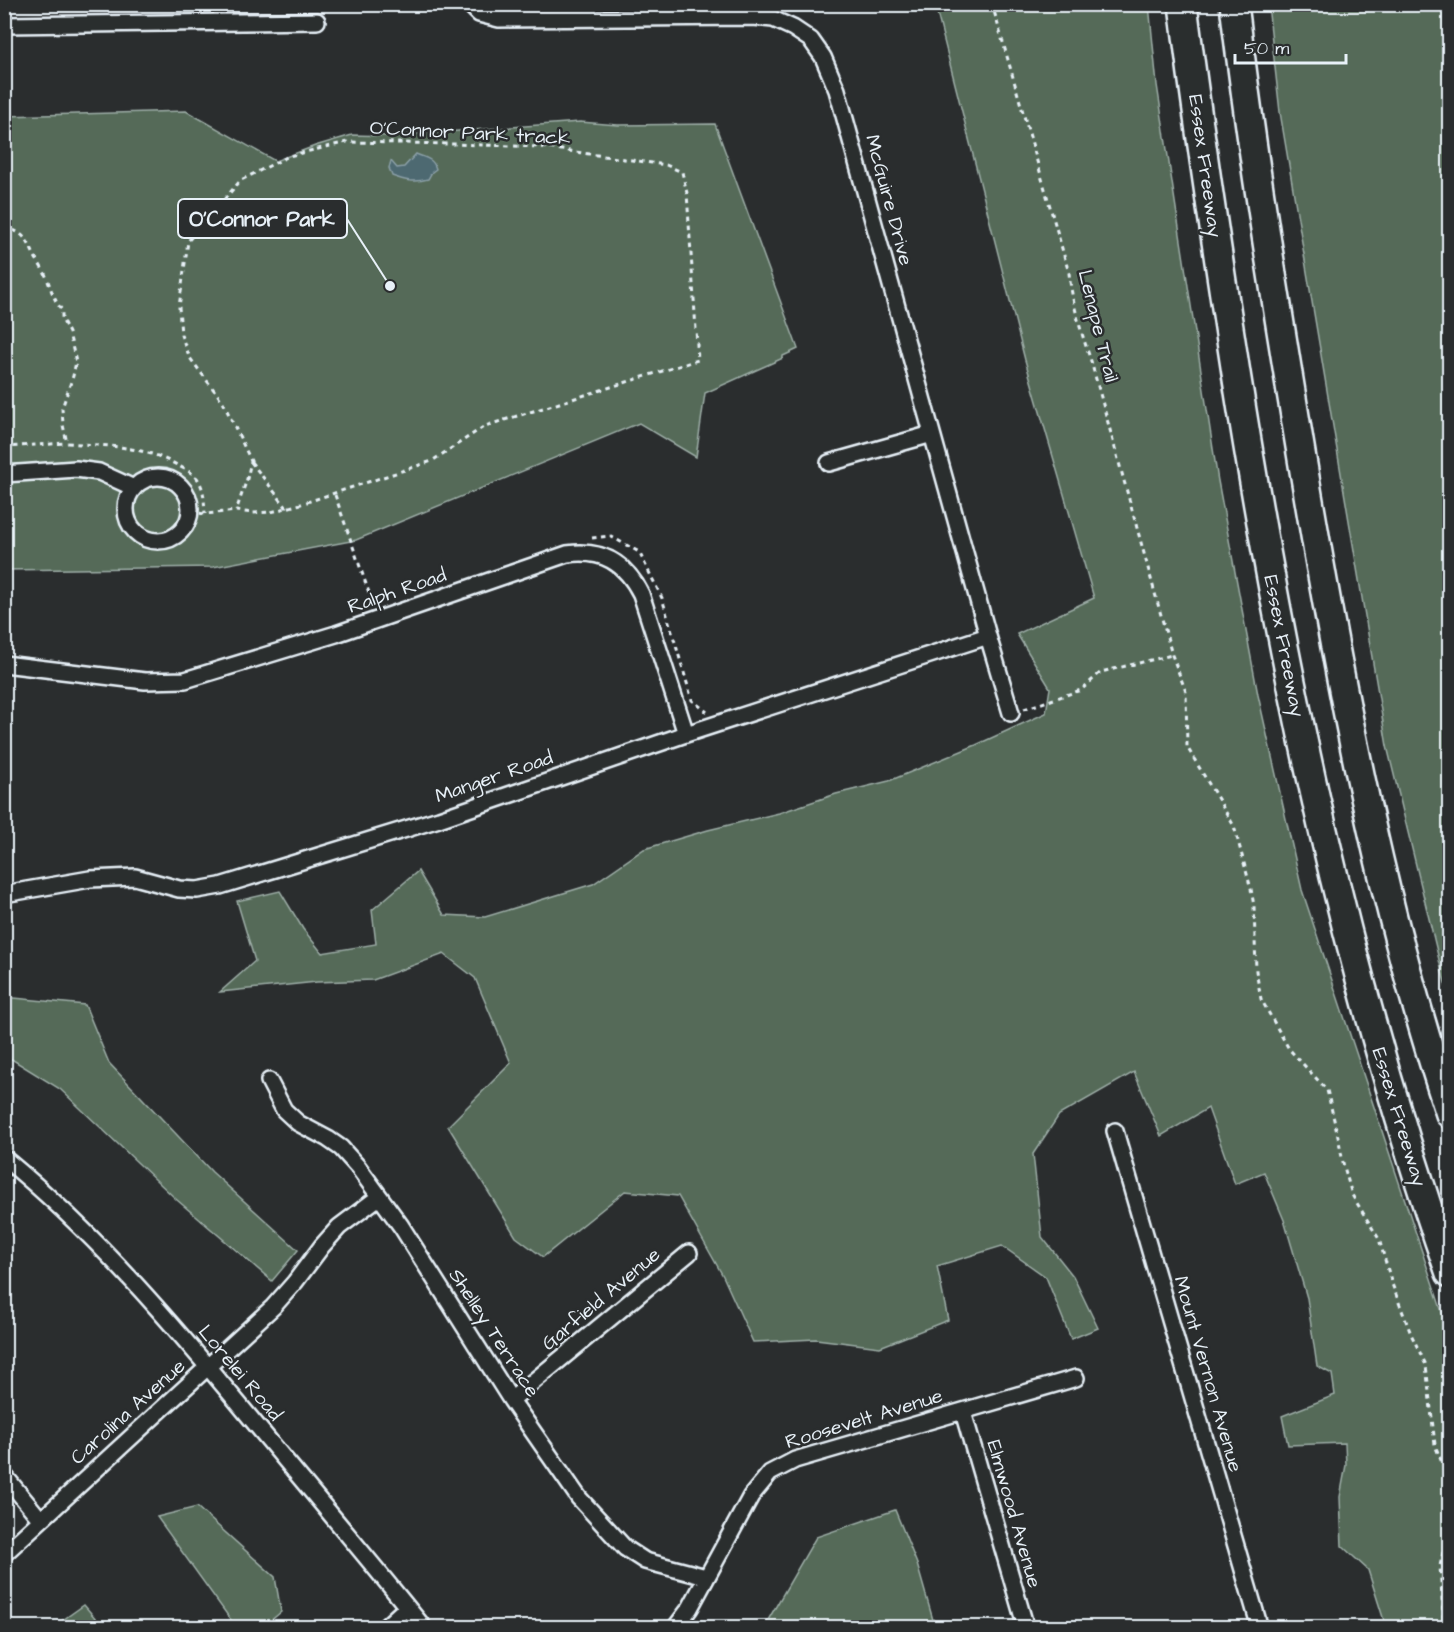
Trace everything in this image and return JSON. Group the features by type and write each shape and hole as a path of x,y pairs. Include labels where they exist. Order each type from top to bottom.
{"highway":[{"name":"Essex Freeway","path":"1184,4 1194,97 1229,330 1291,688 1340,906 1372,1027 1408,1149 1449,1273"},
{"path":"1234,4 1277,314 1327,611 1383,875 1449,1114"}],"street":[{"name":"McGuire Drive","path":"469,4 479,14 500,19 753,16 773,19 811,40 823,57 837,90 1011,713"},
{"path":"4,25 317,21"},
{"path":"829,463 932,434"},
{"path":"4,474 76,470 99,472 134,488"},
{"path":"152,477 162,477 171,479 180,485 198,513 177,536 159,542 141,537 134,531 126,514 126,504 129,495 142,481 152,477"},
{"name":"Ralph Road","path":"4,664 145,681 185,680 336,634 567,554 580,552 605,557 617,563 635,582 641,594 686,734"},
{"name":"Manger Road","path":"4,894 90,879 135,876 179,889 197,890 220,886 439,819 686,734 988,636"},
{"name":"Shelley Terrace","path":"269,1081 284,1110 298,1123 328,1138 358,1167 401,1226 512,1400 579,1498 625,1548 645,1561 706,1577"},
{"name":"Mount Vernon Avenue","path":"1115,1131 1260,1628"},
{"name":"Lorelei Road","path":"4,1158 38,1185 77,1222 160,1311 407,1606"},
{"name":"Carolina Avenue","path":"4,1554 273,1307 339,1227 380,1197"},
{"name":"Garfield Avenue","path":"512,1400 689,1253"},
{"name":"Roosevelt Avenue","path":"675,1628 690,1608 751,1496 770,1473 795,1460 1076,1378"},
{"name":"Elmwood Avenue","path":"963,1412 1026,1628"},
{"path":"4,1475 41,1520"},
{"path":"384,1628 407,1606 424,1628"}],"path":[{"name":"Lenape Trail","path":"992,4 1070,273 1079,327 1091,361 1172,656 1186,692 1187,747 1234,826 1254,906 1256,971 1261,999 1289,1049 1326,1090 1352,1195 1379,1239 1392,1284 1426,1365 1435,1445 1448,1478 1449,1492"},
{"name":"O'Connor Park track","path":"198,513 271,512 286,508 335,494 432,461 485,426 698,360 687,193 682,172 666,165 541,147 347,142 289,156 241,180 188,241 179,307 181,335 190,358 223,402 251,461 286,508"},
{"path":"4,229 21,233 30,243 46,276 54,301 62,310 62,319 69,333 76,362 62,408 67,443"},
{"path":"4,447 67,443 145,451 162,457 196,477 204,496 198,513"},
{"path":"236,511 251,461"},
{"path":"1011,713 1081,690 1101,672 1172,656"},
{"path":"1444,1628 1440,1566 1447,1534 1449,1510"}],"green space":[{"path":"935,5 1149,5 1157,85 1218,481 1258,695 1302,890 1449,1333 1449,1627 1386,1627 1368,1570 1342,1546 1340,1497 1346,1465 1345,1443 1288,1445 1282,1416 1335,1395 1332,1374 1317,1366 1307,1298 1284,1220 1264,1172 1235,1184 1208,1108 1161,1136 1134,1072 1059,1115 1033,1154 1042,1237 1073,1276 1098,1328 1071,1339 1046,1277 1002,1246 937,1266 948,1320 880,1347 816,1339 753,1342 723,1276 678,1196 625,1191 543,1257 516,1237 448,1126 511,1063 475,978 444,954 373,980 317,982 220,992 255,961 237,901 280,891 303,929 322,953 376,944 372,910 418,871 444,915 485,917 593,884 644,849 889,781 1046,713 1050,688 1017,634 1094,598 1025,360"},
{"path":"1268,5 1449,5 1450,804 1446,805 1450,900 1449,996 1387,746 1280,112"},
{"path":"186,111 275,161 352,135 390,136 580,122 618,125 715,124 798,349 705,393 696,457 639,423 356,540 213,567 5,570 5,116"},
{"path":"4,997 85,1005 109,1063 212,1172 298,1250 272,1281 177,1200 60,1089 5,1055"},
{"path":"197,1507 275,1577 281,1612 263,1627 236,1627 157,1517"},
{"path":"895,1510 917,1564 935,1627 764,1627 816,1537"},
{"path":"84,1605 103,1627 53,1627"}],"water":[{"path":"416,154 435,165 436,169 428,179 410,181 392,176 389,168 391,161 397,168 404,167"}],"place":[{"name":"O'Connor Park","path":"390,286"}]}
